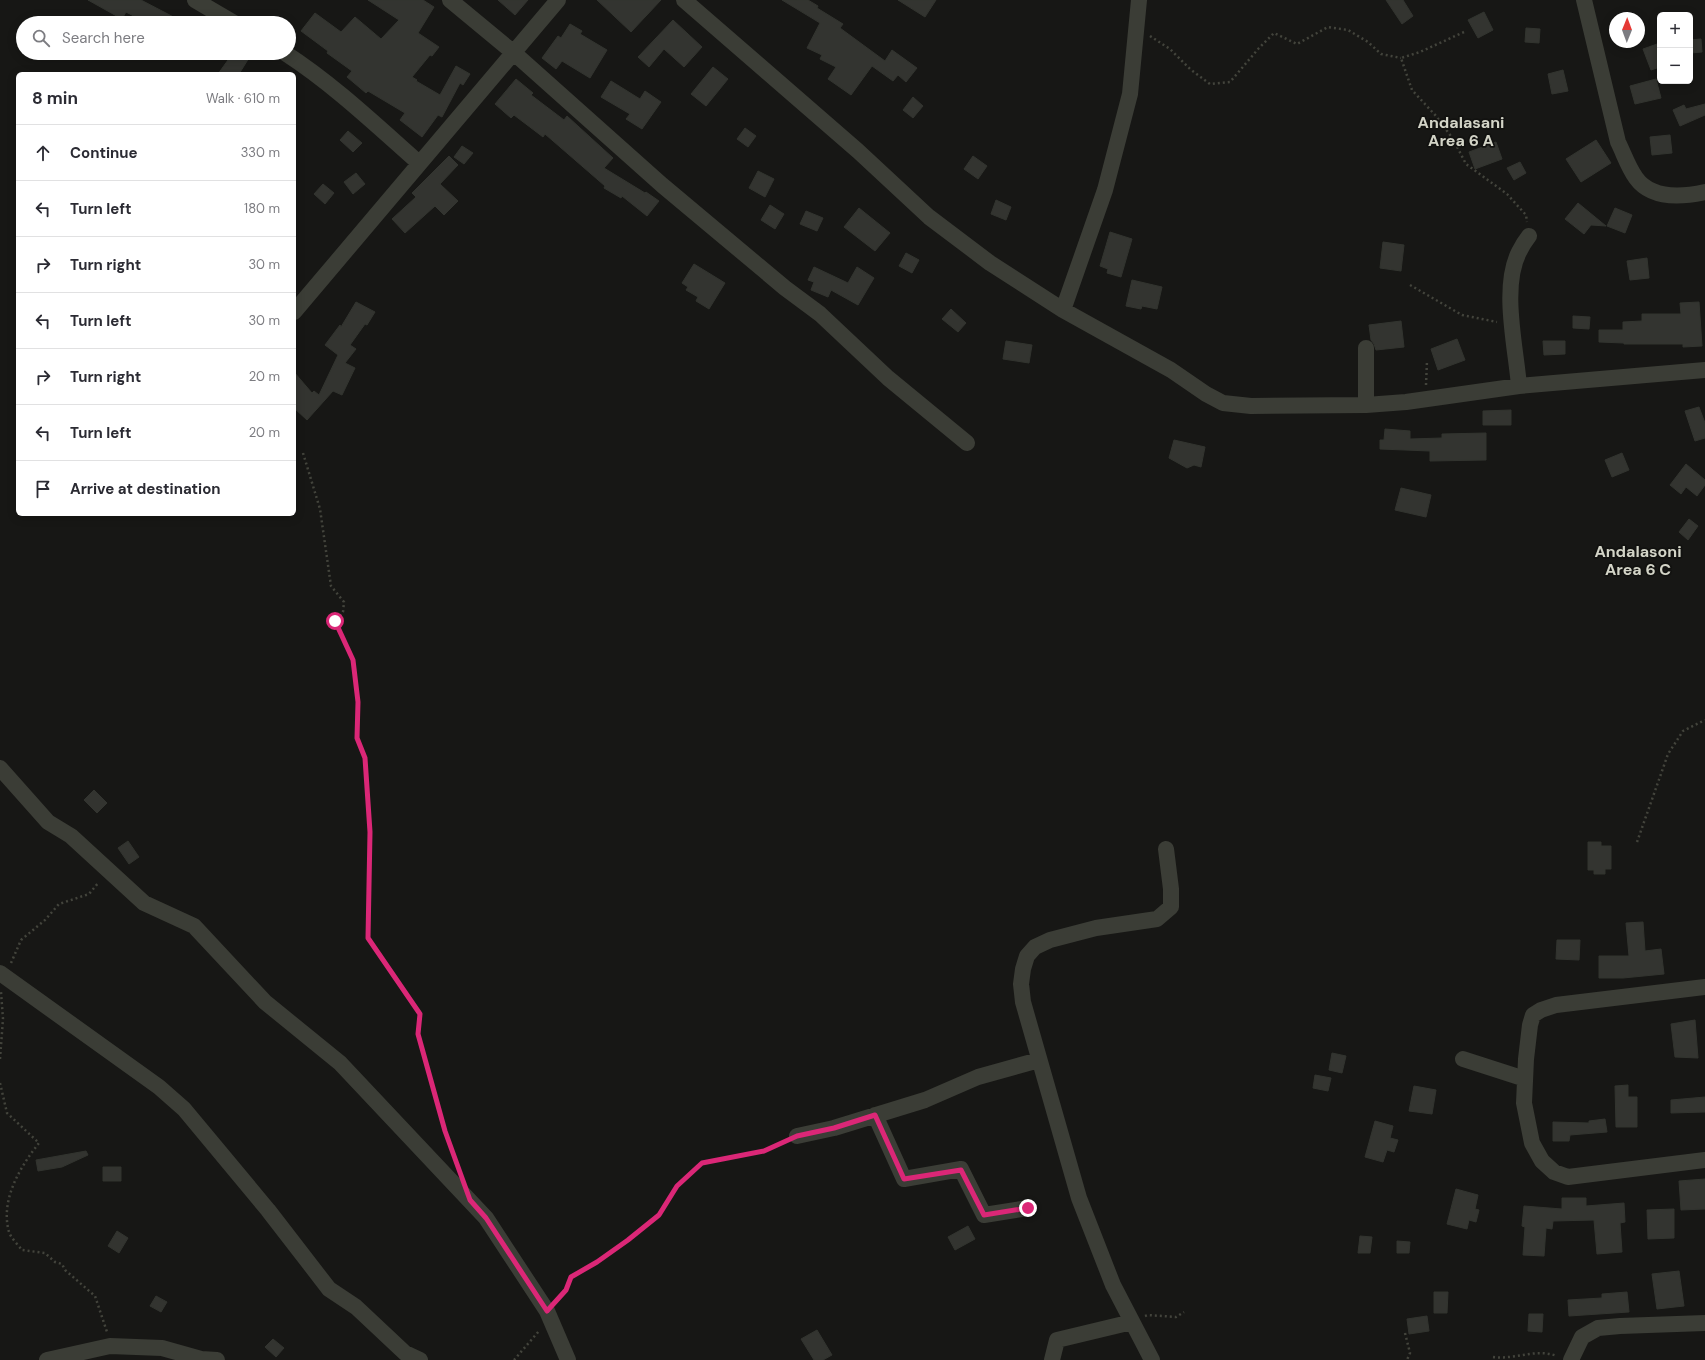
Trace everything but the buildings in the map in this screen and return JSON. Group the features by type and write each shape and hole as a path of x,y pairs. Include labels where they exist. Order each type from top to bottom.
{"street":[{"path":"195,0 222,16"},
{"path":"450,0 514,53 662,185 785,288 820,314 888,378 967,443"},
{"path":"296,310 558,0"},
{"path":"684,0 841,136 929,217 990,263 1063,310 1171,370 1206,394 1223,403 1251,406 1366,405 1424,400 1519,386 1705,370"},
{"path":"1063,310 1105,190 1130,94 1138,28 1139,0"},
{"path":"1584,0 1618,142 1637,179 1654,192 1685,195 1705,192"},
{"path":"295,60 352,103 419,163"},
{"path":"1519,386 1512,329 1510,297 1513,270 1518,253 1528,236"},
{"path":"1366,348 1366,405"},
{"path":"0,768 48,822 71,836 144,904 194,926 265,1002 340,1063 486,1218 547,1311 568,1360"},
{"path":"1152,1360 1113,1285 1080,1198 1039,1060 1023,1002 1022,990 1023,969 1027,956 1035,947 1050,940 1096,928 1157,919 1171,907 1171,889 1166,849"},
{"path":"1,978 160,1087 184,1109 268,1210 329,1289 356,1307 405,1353 420,1360"},
{"path":"1705,987 1556,1005 1541,1010 1533,1015 1530,1025 1524,1103 1532,1143 1542,1161 1554,1172 1568,1177 1705,1160"},
{"path":"1463,1059 1526,1079"},
{"path":"797,1136 834,1128 925,1100 978,1077 1039,1060"},
{"path":"875,1115 904,1179 961,1170 984,1215 1028,1208"},
{"path":"1052,1360 1057,1340 1132,1322"},
{"path":"1566,1359 1582,1337 1598,1328 1705,1323"},
{"path":"48,1360 110,1346 162,1348 201,1359 217,1360"}],"path":[{"path":"1138,28 1170,49 1190,69 1210,84 1230,82 1274,33 1297,44 1328,27 1348,30 1368,42 1381,54 1401,58 1420,52 1464,32"},
{"path":"1401,58 1412,90 1436,116 1453,139 1466,164 1507,194 1526,215 1528,236"},
{"path":"1410,286 1462,315 1500,323 1512,329"},
{"path":"1424,400 1427,361"},
{"path":"303,453 320,509 331,586 344,602 343,612 335,621 353,660 358,702 357,738 365,758 369,825 368,938 420,1014 418,1034 445,1131 458,1166"},
{"path":"1637,842 1668,754 1683,731 1705,720"},
{"path":"0,1059 3,1019 1,978 21,940 44,920 59,904 89,894 103,877 117,879"},
{"path":"0,1083 7,1113 39,1143 24,1163 15,1180 8,1200 7,1219 10,1233 22,1250 45,1253 55,1262 62,1264 65,1270 95,1296 102,1315 110,1346"},
{"path":"514,1360 538,1333 540,1324 547,1311 566,1290 571,1277 597,1262 659,1215 677,1186 702,1163 764,1151 797,1136"},
{"path":"1132,1322 1148,1315 1176,1317 1184,1312"},
{"path":"1405,1333 1410,1353 1407,1360"},
{"path":"1493,1357 1507,1358 1532,1353 1550,1354 1566,1359"}],"district":[{"name":"Andalasani Area 6 A","path":"1461,131"},
{"name":"Andalasoni Area 6 C","path":"1638,560"}],"route":[{"path":"335,621 353,660 358,702 357,738 365,758 370,832 368,938 420,1014 418,1034 445,1131 470,1200 486,1218 547,1311 566,1290 571,1277 597,1262 659,1215 677,1186 702,1163 764,1151 797,1136 834,1128 875,1115 904,1179 961,1170 984,1215 1028,1208"}]}
